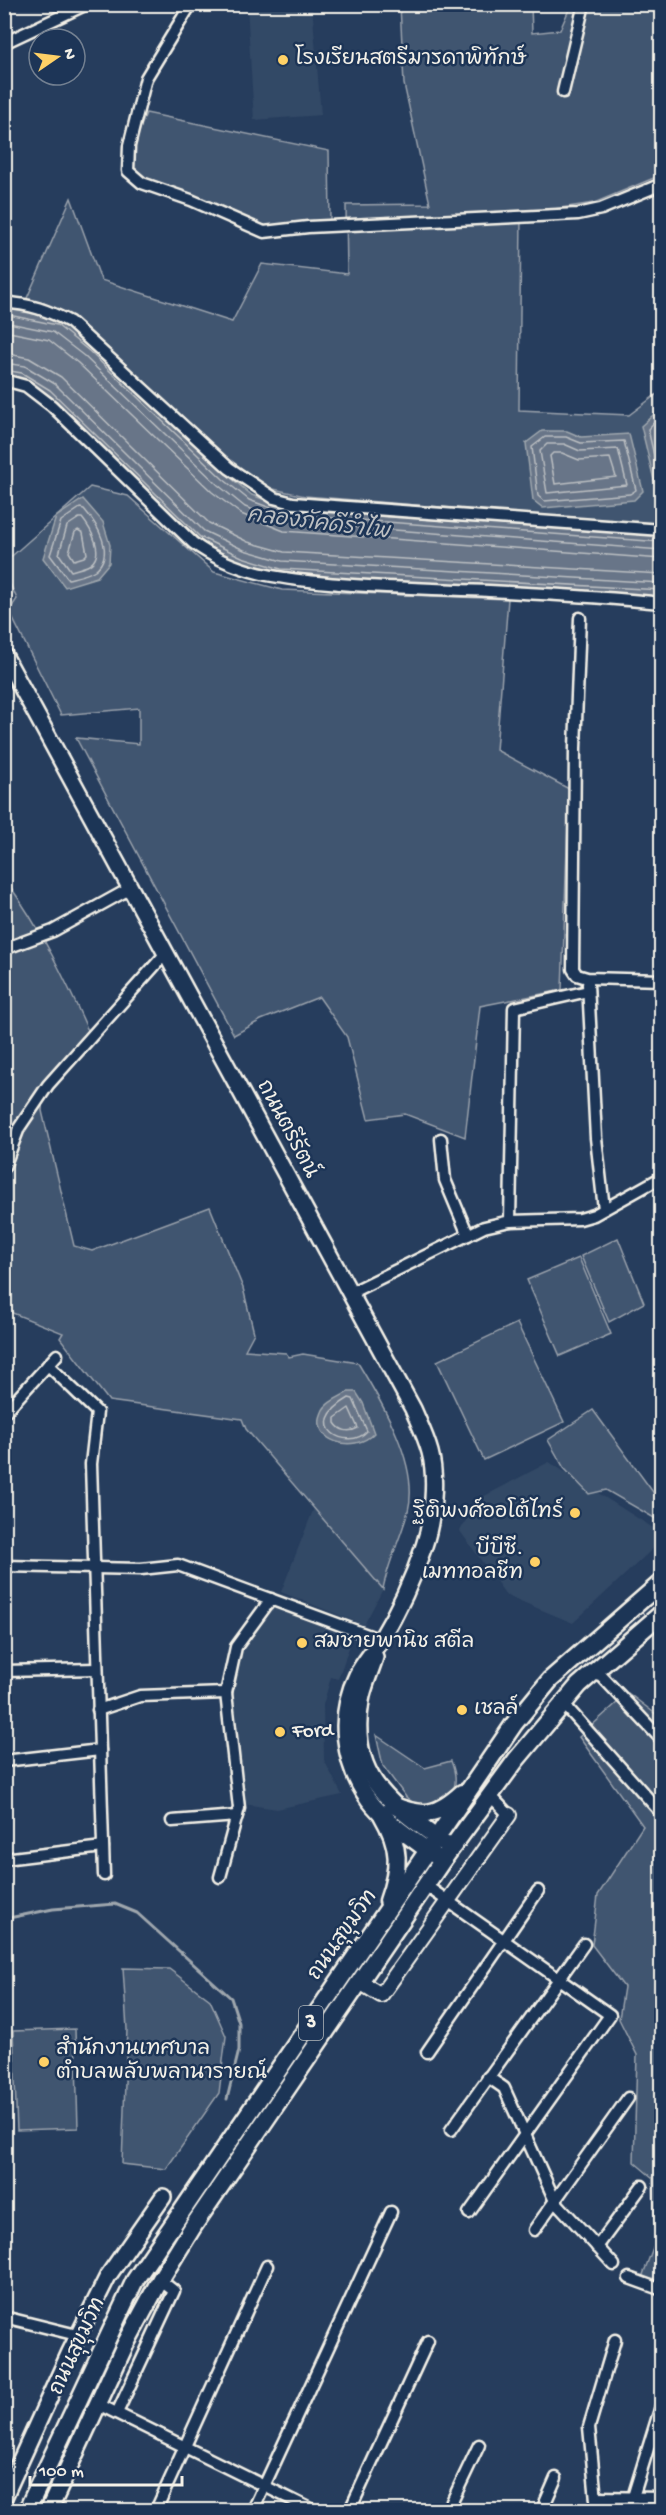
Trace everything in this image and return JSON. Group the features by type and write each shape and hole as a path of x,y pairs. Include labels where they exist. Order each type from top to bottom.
{"highway":[{"name":"ถนนสุขุมวิท","path":"49,2511 125,2345 160,2280 194,2225 426,1885 440,1850 478,1779 514,1724 550,1680 662,1582"},
{"name":"ถนนสุขุมวิท","path":"27,2511 135,2280 381,1922 440,1850 490,1795 563,1702 662,1613"},
{"path":"381,1922 396,1880 398,1867 387,1810 429,1813 442,1809 478,1779"}],"main road":[{"name":"ถนนตรีรัตน์","path":"4,655 413,1409 430,1453 434,1490 425,1544 381,1640 361,1700 360,1740 364,1760 387,1810 440,1850"},
{"path":"4,2498 77,2336 108,2276 163,2197"}],"street":[{"path":"4,43 87,4"},
{"path":"191,4 146,78 129,146 128,171 142,183 191,200 264,232 320,226 578,214 601,208 662,184"},
{"path":"563,92 584,4"},
{"path":"4,303 17,303 46,310 70,322 229,468 274,498 293,502 662,530"},
{"path":"4,380 26,386 52,406 193,543 207,553 247,572 275,579 381,588 490,591 662,603"},
{"path":"580,618 575,748 572,960 576,974 587,978 662,980"},
{"path":"4,949 54,931 131,888"},
{"path":"4,1167 19,1128 48,1085 166,953"},
{"path":"587,978 596,1138 604,1209"},
{"path":"510,1221 514,1008 588,991"},
{"path":"441,1139 445,1180 468,1235"},
{"path":"350,1293 484,1227 510,1221 580,1219 594,1215 662,1177"},
{"path":"4,1413 57,1355"},
{"path":"48,1365 97,1412 91,1464 104,1875"},
{"path":"4,1566 141,1569 178,1565 381,1640"},
{"path":"220,1877 239,1808 226,1693 236,1647 271,1599"},
{"path":"4,1671 97,1669"},
{"path":"596,1670 662,1740"},
{"path":"98,1710 140,1696 226,1693"},
{"path":"563,1702 662,1814"},
{"path":"4,1761 100,1750"},
{"path":"360,1982 381,1995 509,1815 490,1795"},
{"path":"172,1821 237,1816"},
{"path":"4,1859 103,1846"},
{"path":"426,1885 610,2015 469,2214"},
{"path":"427,2052 538,1891"},
{"path":"451,2130 584,1944"},
{"path":"488,2077 504,2088 555,2201 614,2265"},
{"path":"534,2230 628,2098"},
{"path":"597,2247 642,2186"},
{"path":"252,2511 391,2212"},
{"path":"156,2511 267,2266"},
{"path":"629,2278 662,2290"},
{"path":"117,2413 174,2292 160,2280"},
{"path":"4,2317 77,2336"},
{"path":"597,2511 590,2427 615,2340"},
{"path":"350,2511 428,2341"},
{"path":"633,2498 662,2403"},
{"path":"98,2404 313,2511"},
{"path":"448,2511 478,2445"},
{"path":"542,2511 556,2478"},
{"path":"596,2497 662,2498"}],"shaded area":[{"name":"โรงเรียนสตรีมารดาพิทักษ์","path":"247,5 312,5 321,115 254,120"},
{"path":"400,5 531,5 532,33 560,30 571,5 661,5 661,175 594,203 521,214 519,410 629,415 661,391 661,525 305,496 269,488 225,456 81,323 44,303 24,305 71,198 101,280 232,322 262,264 347,274 346,205 430,204 404,84"},
{"path":"146,113 329,151 330,220 265,229 142,179 133,170 135,142"},
{"path":"90,487 128,496 214,572 282,590 508,599 496,750 569,789 562,990 480,1006 465,1137 405,1114 368,1119 347,1037 319,997 261,1020 234,1035 76,738 139,744 139,708 61,715 9,611 17,599 5,573 5,562"},
{"path":"7,882 52,955 89,1033 43,1087 42,1111 74,1246 92,1251 210,1207 243,1288 254,1333 245,1350 286,1353 289,1357 303,1354 358,1363 387,1414 404,1454 408,1474 410,1493 408,1511 383,1589 246,1429 242,1419 109,1401 60,1338 63,1333 5,1310 4,883"},
{"path":"618,1238 644,1303 609,1322 581,1256"},
{"path":"579,1258 611,1334 560,1356 527,1280"},
{"path":"517,1323 564,1422 484,1460 437,1361"},
{"path":"593,1410 661,1503 661,1514 656,1519 606,1490 589,1494 564,1468 548,1440"},
{"path":"549,1462 661,1533 661,1541 573,1623 506,1595 460,1531 477,1500"},
{"path":"314,1508 383,1589 364,1625 281,1592"},
{"path":"275,1607 352,1639 338,1679 331,1677 323,1705 324,1760 342,1795 277,1809 244,1804 232,1693 242,1646"},
{"path":"628,1693 661,1718 661,2283 640,2283 655,2242 653,2178 634,2162 637,2055 619,2019 624,1987 592,1945 598,1895 643,1826 579,1737"},
{"path":"376,1735 425,1768 451,1761 455,1782 450,1795 427,1805 417,1806 406,1797 383,1766"},
{"path":"123,1968 169,1969 210,2000 226,2036 219,2093 166,2169 122,2164 127,2029"},
{"path":"75,2029 78,2128 17,2130 13,2031"}],"water":[{"name":"คลองภัคดีรำไพ","path":"4,308 59,319 93,346 226,474 252,495 292,510 661,536 661,596 280,575 240,563 196,542 46,394 20,378 5,376"},
{"path":"661,408 661,476 654,480 641,426"},
{"path":"542,431 567,431 581,437 629,434 643,491 634,500 543,508 533,500 526,443"},
{"path":"83,499 103,522 110,545 109,563 97,577 65,587 43,558 56,517"},
{"path":"348,1392 356,1392 363,1403 374,1433 365,1440 345,1444 327,1437 322,1431 320,1422 322,1412 327,1405"}],"waterway":[{"path":"4,1919 53,1909 115,1904 137,1913 231,1998 239,2023 239,2050 227,2099"}],"place":[{"name":"โรงเรียนสตรีมารดาพิทักษ์","path":"283,60"},
{"name":"ฐิติพงศ์ออโต้ไทร์","path":"575,1513"},
{"name":"บีบีซี. เมททอลชีท","path":"535,1562"},
{"name":"สมชายพานิช สตีล","path":"302,1643"},
{"name":"เชลล์","path":"462,1710"},
{"name":"Ford","path":"280,1732"},
{"name":"สำนักงานเทศบาล ตำบลพลับพลานารายณ์","path":"44,2062"}]}
